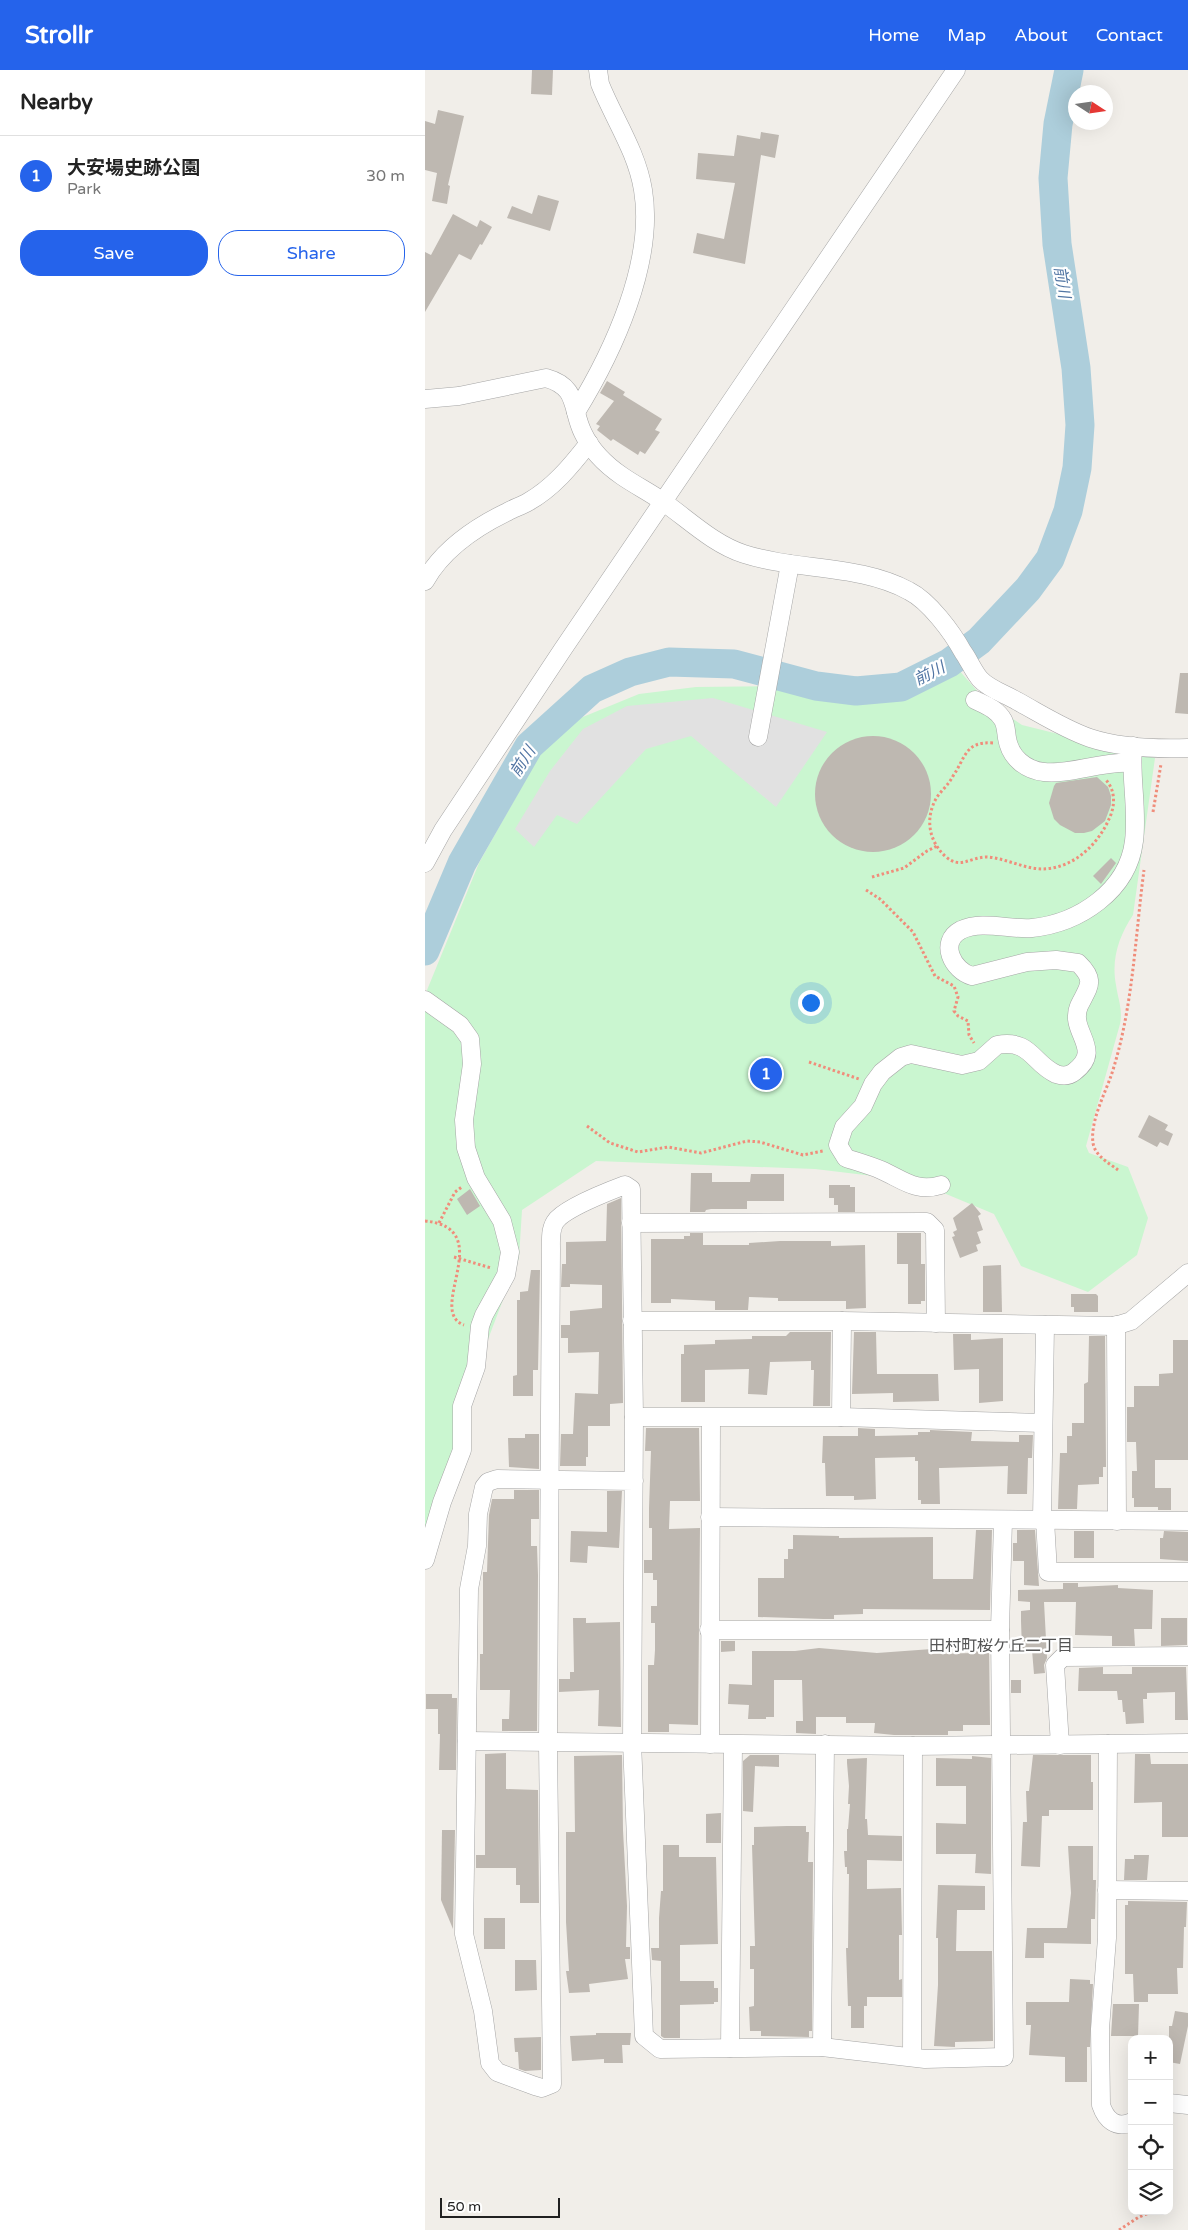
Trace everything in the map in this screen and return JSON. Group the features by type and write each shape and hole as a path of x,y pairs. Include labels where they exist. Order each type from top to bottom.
{"street":[{"path":"576,412 587,394 627,311 636,285 645,222 643,189 637,167 631,149 600,84 598,70"},
{"path":"425,862 443,830 956,70"},
{"path":"425,400 459,396 546,378 557,381 568,390 577,420 589,443 602,460 620,475 663,502 726,548 747,555 790,564 856,574 909,591 923,602 945,625 980,679 1056,723 1132,754"},
{"path":"425,581 442,556 481,526 529,502 563,475 589,443"},
{"path":"758,736 790,564"},
{"path":"975,700 999,714 1004,721 1009,745 1016,759 1023,766 1033,770 1045,772 1091,766 1111,763 1132,754 1164,749 1188,748"},
{"path":"941,1185 923,1188 907,1184 882,1171 846,1158 839,1144 843,1127 863,1106 873,1084 891,1064 901,1057 911,1054 962,1065 979,1061 997,1045 1005,1043 1020,1046 1029,1051 1049,1070 1062,1076 1071,1074 1086,1060 1085,1041 1077,1024 1077,1013 1088,989 1090,977 1078,963 1056,960 1027,962 972,976 964,974 957,967 949,952 950,945 954,936 967,928 990,926 1028,928 1060,923 1071,919 1104,898 1125,870 1133,847 1135,812 1132,754"},
{"path":"425,1000 460,1024 470,1039 472,1054 464,1113 464,1131 471,1168 505,1231 510,1252 507,1272 480,1326 476,1368 461,1406 462,1450 442,1502 425,1560"},
{"path":"634,1481 551,1479 497,1479 488,1482 484,1487 478,1514 477,1546 469,1589 464,1927 483,2011 490,2062 497,2072 542,2088 551,2084 548,1743 551,1479 552,1230 559,1216 595,1197 625,1185 631,1189 634,1417 634,1481 632,1742 644,2036 660,2049 822,2047 912,2058 1004,2057 1000,1630 1003,1520"},
{"path":"631,1223 927,1222 935,1230 936,1322"},
{"path":"632,1321 842,1320 1116,1325 1131,1321 1188,1273"},
{"path":"841,1417 842,1320"},
{"path":"1045,1325 1043,1520 1048,1572 1188,1572"},
{"path":"1116,1325 1117,1521"},
{"path":"634,1417 841,1417 1043,1423"},
{"path":"710,1744 711,1418"},
{"path":"710,1517 1188,1520"},
{"path":"709,1630 1000,1630"},
{"path":"1060,1745 1055,1666 1063,1657 1188,1656"},
{"path":"467,1741 913,1746 1188,1743"},
{"path":"822,2047 825,1744"},
{"path":"1108,1744 1107,1938 1101,2029 1101,2105 1104,2113 1115,2124 1128,2123"},
{"path":"730,2048 733,1745"},
{"path":"912,2058 913,1746"},
{"path":"1107,1890 1188,1890"},
{"path":"1173,2103 1188,2105"}],"path":[{"path":"1009,745 981,743 970,748 955,775 936,799 929,818 931,834 937,846 952,862 963,864 983,857 991,857 1019,865 1045,869 1076,860 1089,849 1101,834 1112,814 1114,805 1114,798 1109,783 1091,766"},
{"path":"1152,817 1164,749"},
{"path":"872,877 904,868 937,846"},
{"path":"1118,1170 1097,1153 1093,1145 1093,1136 1096,1121 1120,1048 1127,1011 1145,864"},
{"path":"866,890 881,899 913,932 935,976 954,986 958,997 954,1011 957,1016 968,1021 969,1035 974,1043 988,1052"},
{"path":"809,1062 873,1084"},
{"path":"587,1126 610,1144 638,1152 668,1147 701,1153 739,1142 753,1141 803,1154 820,1152 839,1144"},
{"path":"439,1223 451,1198 459,1188 469,1186 482,1197 487,1196"},
{"path":"425,1221 439,1223 448,1227 454,1235 456,1246 453,1264"},
{"path":"454,1257 507,1272"},
{"path":"449,1317 460,1324 480,1326"},
{"path":"1119,2230 1144,2215"}],"green space":[{"path":"957,668 987,702 1022,725 1155,758 1133,915 1120,940 1115,957 1115,975 1121,1019 1086,1146 1089,1153 1128,1167 1148,1218 1137,1255 1088,1292 1021,1266 994,1214 915,1181 815,1169 596,1161 522,1210 519,1258 482,1355 463,1443 425,1558 425,995 479,863 540,754 573,721 639,694 696,687 802,686"}],"shaded area":[{"path":"713,698 827,732 776,807 691,736 646,749 577,824 557,815 534,847 515,829 550,771 583,729 627,706"}],"building":[{"path":"532,70 553,70 552,95 531,94"},
{"path":"438,110 464,116 448,185 450,186 447,204 432,201 437,173 425,170 425,121 435,124"},
{"path":"761,132 779,135 775,158 761,155 745,264 693,253 697,233 724,239 735,183 696,179 698,153 734,156 737,135 760,139"},
{"path":"538,195 559,201 550,231 507,218 512,206 532,214"},
{"path":"453,214 477,227 480,220 492,227 471,260 459,254 425,312 425,252 431,255"},
{"path":"607,381 625,392 623,395 662,419 655,430 660,432 645,454 640,451 638,455 613,439 611,441 597,430 600,426 596,424 614,401 600,393"},
{"path":"1180,673 1188,673 1188,714 1175,713"},
{"path":"873,736 895,740 905,745 914,753 922,762 927,772 931,794 927,816 922,826 914,835 905,843 895,848 873,852 851,848 841,843 832,835 824,826 819,816 815,794 819,772 824,762 832,753 841,745 851,740"},
{"path":"1097,777 1108,787 1111,796 1111,805 1105,821 1092,831 1084,833 1075,833 1060,825 1054,819 1049,803 1056,783"},
{"path":"1111,858 1116,863 1101,884 1093,876"},
{"path":"1149,1115 1168,1125 1165,1130 1173,1134 1168,1146 1160,1142 1157,1147 1138,1137"},
{"path":"691,1173 712,1173 712,1182 750,1182 751,1174 784,1174 784,1201 747,1201 747,1209 711,1209 705,1212 690,1212"},
{"path":"829,1185 850,1185 850,1187 855,1187 855,1212 838,1212 838,1205 834,1205 834,1198 829,1198"},
{"path":"470,1189 480,1206 467,1215 457,1199"},
{"path":"621,1198 623,1403 610,1404 610,1426 588,1426 588,1457 586,1457 586,1466 560,1466 561,1434 573,1434 575,1393 598,1394 599,1352 568,1353 568,1338 561,1338 561,1325 570,1325 570,1311 602,1308 602,1285 570,1284 570,1287 561,1287 562,1264 566,1264 566,1242 606,1241 607,1204"},
{"path":"972,1203 981,1214 978,1216 983,1230 977,1232 981,1243 976,1245 978,1251 960,1258 952,1237 955,1236 953,1232 957,1230 953,1218"},
{"path":"690,1233 703,1233 703,1245 749,1245 749,1243 780,1241 831,1241 831,1246 865,1245 866,1308 846,1309 846,1301 778,1301 778,1298 749,1297 748,1310 715,1310 715,1301 671,1299 671,1303 651,1303 651,1239 684,1239 684,1236 690,1236"},
{"path":"897,1233 921,1233 921,1264 925,1264 925,1301 921,1301 921,1304 908,1304 908,1264 897,1264"},
{"path":"1001,1265 1002,1312 983,1312 983,1266"},
{"path":"531,1270 540,1270 538,1370 533,1370 533,1396 513,1396 513,1376 517,1375 517,1300 520,1300 520,1292 528,1291"},
{"path":"1071,1294 1096,1294 1098,1296 1098,1312 1074,1312 1074,1307 1071,1307"},
{"path":"790,1332 831,1332 830,1406 813,1406 814,1370 811,1370 811,1361 770,1362 767,1395 748,1394 749,1369 705,1370 705,1402 681,1402 681,1354 684,1354 684,1345 715,1344 715,1340 752,1339 752,1336 786,1336"},
{"path":"854,1332 876,1332 877,1374 938,1374 939,1401 893,1402 893,1393 852,1394"},
{"path":"953,1334 971,1334 971,1340 1003,1338 1003,1401 979,1403 979,1369 954,1370"},
{"path":"1089,1336 1105,1336 1106,1467 1103,1467 1103,1477 1099,1477 1099,1484 1078,1485 1077,1509 1058,1509 1060,1453 1067,1453 1067,1436 1072,1436 1072,1423 1084,1423 1084,1384 1088,1382"},
{"path":"1173,1340 1188,1340 1188,1460 1155,1460 1155,1488 1171,1488 1171,1510 1158,1510 1158,1507 1134,1507 1132,1471 1137,1471 1136,1442 1127,1442 1127,1407 1134,1407 1134,1386 1159,1386 1159,1374 1173,1373"},
{"path":"646,1428 699,1428 700,1501 670,1501 669,1529 700,1528 698,1725 669,1724 669,1732 648,1732 648,1665 654,1665 655,1650 655,1623 651,1623 651,1606 657,1606 657,1580 653,1580 653,1573 644,1573 644,1560 652,1560 652,1528 649,1528 651,1451 645,1451"},
{"path":"858,1428 875,1429 875,1436 918,1435 918,1432 930,1432 930,1430 972,1432 971,1441 1019,1442 1019,1435 1033,1435 1032,1458 1028,1458 1027,1494 1007,1494 1008,1466 939,1468 940,1504 921,1504 921,1500 918,1500 918,1461 915,1461 915,1457 875,1458 876,1499 854,1500 854,1496 826,1496 825,1463 822,1463 823,1436 858,1436"},
{"path":"525,1434 539,1434 539,1469 509,1467 508,1438 525,1438"},
{"path":"514,1490 539,1490 539,1519 531,1519 531,1546 537,1546 538,1575 537,1731 502,1731 502,1719 509,1719 510,1690 480,1690 480,1654 483,1654 483,1572 487,1572 489,1515 492,1499 514,1499"},
{"path":"607,1491 622,1491 619,1548 588,1546 587,1563 570,1562 571,1531 607,1532"},
{"path":"976,1530 992,1530 990,1610 863,1609 863,1614 834,1615 834,1619 758,1617 758,1578 784,1578 784,1559 788,1559 788,1549 793,1549 793,1535 839,1536 839,1538 933,1537 933,1579 973,1579"},
{"path":"1017,1530 1035,1530 1039,1586 1024,1585 1024,1561 1013,1561 1013,1543 1017,1543"},
{"path":"1074,1531 1094,1531 1094,1558 1074,1558"},
{"path":"1164,1531 1188,1532 1188,1561 1160,1559 1160,1538 1163,1538"},
{"path":"1063,1583 1078,1583 1078,1587 1118,1585 1118,1588 1153,1590 1152,1629 1134,1629 1135,1646 1112,1646 1112,1636 1075,1635 1076,1602 1044,1602 1047,1658 1044,1665 1045,1673 1034,1674 1032,1650 1022,1650 1021,1611 1030,1610 1030,1602 1018,1601 1018,1590 1063,1589"},
{"path":"573,1618 586,1618 586,1623 620,1622 621,1727 598,1726 599,1690 559,1692 559,1679 570,1679 570,1672 574,1672"},
{"path":"1161,1618 1187,1618 1187,1645 1161,1646"},
{"path":"721,1641 735,1641 735,1651 721,1652"},
{"path":"974,1641 989,1641 990,1725 963,1725 963,1731 948,1731 948,1735 894,1735 874,1733 875,1723 846,1723 846,1717 816,1717 816,1734 796,1733 796,1721 803,1721 802,1680 774,1680 774,1717 748,1719 749,1705 728,1704 729,1684 752,1685 752,1651 795,1651 819,1648 877,1653 932,1649 932,1654 975,1653"},
{"path":"1103,1667 1103,1674 1132,1674 1132,1667 1186,1667 1188,1720 1175,1720 1175,1692 1147,1693 1147,1699 1143,1699 1144,1723 1126,1724 1122,1700 1118,1700 1117,1691 1078,1691 1079,1668"},
{"path":"1011,1680 1021,1680 1021,1693 1011,1693"},
{"path":"426,1694 452,1694 452,1698 457,1698 456,1770 439,1770 440,1734 438,1734 438,1709 426,1709"},
{"path":"506,1753 506,1789 538,1790 539,1903 520,1903 520,1885 516,1885 516,1868 476,1868 476,1855 485,1855 485,1754"},
{"path":"1135,1754 1150,1754 1151,1764 1188,1764 1188,1837 1162,1837 1162,1802 1134,1803"},
{"path":"622,1755 627,1906 626,1947 630,1947 630,1959 625,1959 628,1979 589,1984 590,1992 569,1993 566,1971 569,1971 566,1922 566,1832 575,1832 574,1756"},
{"path":"750,1755 779,1755 779,1767 755,1766 753,1812 743,1811 743,1761"},
{"path":"1033,1755 1091,1755 1091,1782 1093,1782 1093,1810 1049,1810 1049,1816 1042,1816 1040,1867 1021,1866 1023,1822 1027,1822 1026,1791 1029,1791"},
{"path":"972,1756 991,1758 991,1874 975,1873 976,1854 936,1854 936,1823 966,1824 966,1786 936,1786 936,1758 972,1759"},
{"path":"867,1758 865,1819 867,1819 868,1835 902,1836 902,1861 867,1860 867,1889 901,1888 902,1935 899,1935 899,1980 902,1979 902,1997 867,1997 867,2006 864,2006 864,2028 851,2028 851,2006 848,2006 846,1948 848,1948 849,1874 847,1874 847,1867 845,1867 844,1851 847,1851 850,1804 848,1804 847,1759"},
{"path":"721,1813 721,1843 706,1843 706,1814"},
{"path":"806,1826 806,1832 809,1832 808,1862 813,1862 812,2031 809,2031 809,2037 761,2036 761,2031 750,2031 749,2007 754,2006 754,1969 750,1969 750,1946 755,1946 752,1845 754,1845 754,1827"},
{"path":"442,1830 455,1830 453,1929 441,1900"},
{"path":"663,1845 679,1845 679,1857 716,1857 718,1944 680,1945 680,1981 714,1981 714,1988 718,1988 718,2002 714,2002 714,2004 680,2005 680,2038 664,2038 661,2036 661,1961 652,1960 651,1948 659,1948 659,1918 661,1891 663,1891"},
{"path":"1068,1846 1093,1846 1093,1880 1096,1880 1095,1919 1091,1919 1091,1944 1044,1943 1044,1958 1025,1958 1027,1928 1067,1928 1071,1893"},
{"path":"1134,1855 1149,1855 1147,1880 1124,1880 1125,1859 1134,1859"},
{"path":"938,1885 985,1886 985,1910 957,1910 956,1951 992,1951 993,2041 955,2042 955,2047 934,2046 938,1985 938,1938 936,1938"},
{"path":"1128,1901 1187,1902 1183,1968 1177,1968 1178,1994 1148,1994 1148,2002 1134,2002 1133,1974 1125,1974 1125,1905 1128,1905"},
{"path":"484,1918 505,1918 505,1949 484,1949"},
{"path":"515,1960 536,1960 537,1990 515,1991"},
{"path":"1070,1979 1090,1980 1090,1984 1093,1984 1090,2047 1087,2047 1087,2082 1065,2082 1065,2057 1029,2055 1031,2025 1026,2025 1026,2002 1069,2002"},
{"path":"1113,2004 1139,2004 1138,2035 1111,2036"},
{"path":"1175,2011 1188,2013 1188,2026 1180,2064 1173,2063 1173,2035 1169,2035 1169,2026 1172,2026"},
{"path":"596,2033 631,2033 630,2045 622,2045 623,2063 604,2063 604,2059 572,2061 570,2036 596,2035"},
{"path":"541,2037 541,2070 525,2071 519,2069 518,2052 515,2052 514,2038"}],"waterway":[{"name":"前川","path":"425,951 462,863 529,746 592,689 630,672 669,662 734,664 816,686 856,691 901,687 949,663 979,641 1028,589 1050,559 1068,511 1077,468 1080,425 1076,368 1057,244 1053,178 1058,124 1069,70"}],"place":[{"name":"大安場史跡公園","path":"766,1074"}],"district":[{"name":"田村町桜ケ丘二丁目","path":"1001,1645"}]}
